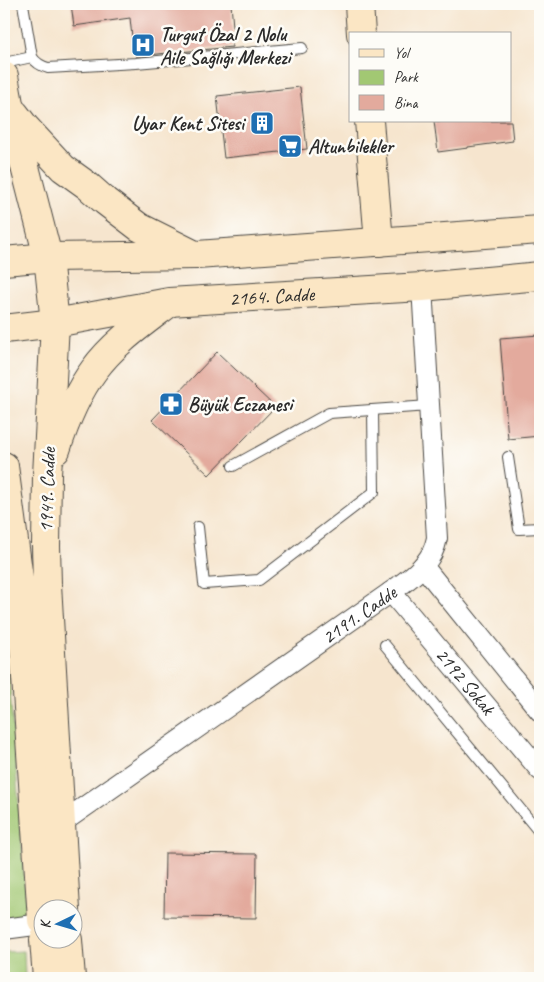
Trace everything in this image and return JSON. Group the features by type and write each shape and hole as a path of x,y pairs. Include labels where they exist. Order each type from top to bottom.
{"street":[{"path":"359,4 361,32"},
{"name":"1949. Cadde","path":"4,76 9,104 48,257 54,323 47,475 46,546 65,900"},
{"path":"9,104 25,128 63,168 139,227 197,256"},
{"path":"369,122 380,242"},
{"path":"4,261 48,257 197,256 540,230"},
{"name":"2164. Cadde","path":"4,328 54,323 169,302 422,286 540,276"},
{"name":"2191. Cadde","path":"60,824 391,592 423,566 432,553 437,538 422,286"},
{"path":"47,475 75,401 94,370 135,328 169,302"},
{"name":"1949. Cadde","path":"4,466 20,586 41,900"},
{"name":"2192 Sokak","path":"423,566 540,711"},
{"name":"2192 Sokak","path":"391,592 540,770"},
{"path":"4,929 32,925"},
{"path":"45,950 47,978"},
{"path":"69,950 71,978"}],"lane":[{"path":"23,4 32,57 42,66 54,69 302,48"},
{"path":"4,62 32,57"},
{"path":"233,466 328,414 430,406"},
{"path":"198,527 204,584 259,580 374,492 373,410"},
{"path":"508,457 519,529 540,528"},
{"path":"385,645 540,833"}],"green space":[{"path":"4,613 28,923 4,925"},
{"path":"24,951 25,978 4,978 4,952"}],"building":[{"path":"71,4 231,4 234,38 231,39 232,47 136,56 135,47 133,47 130,18 74,26"},
{"name":"Uyar Kent Sitesi","path":"300,87 307,149 224,158 217,96"},
{"path":"434,122 511,122 513,141 438,152"},
{"path":"539,335 540,436 508,439 500,338"},
{"path":"217,352 275,407 209,475 152,420"},
{"path":"165,853 257,854 256,918 164,917"}],"place":[{"name":"Turgut Özal 2 Nolu Aile Sağlığı Merkezi","path":"143,45"},
{"name":"Uyar Kent Sitesi","path":"262,123"},
{"name":"Altunbilekler","path":"290,146"},
{"name":"Büyük Eczanesi","path":"171,404"}]}
